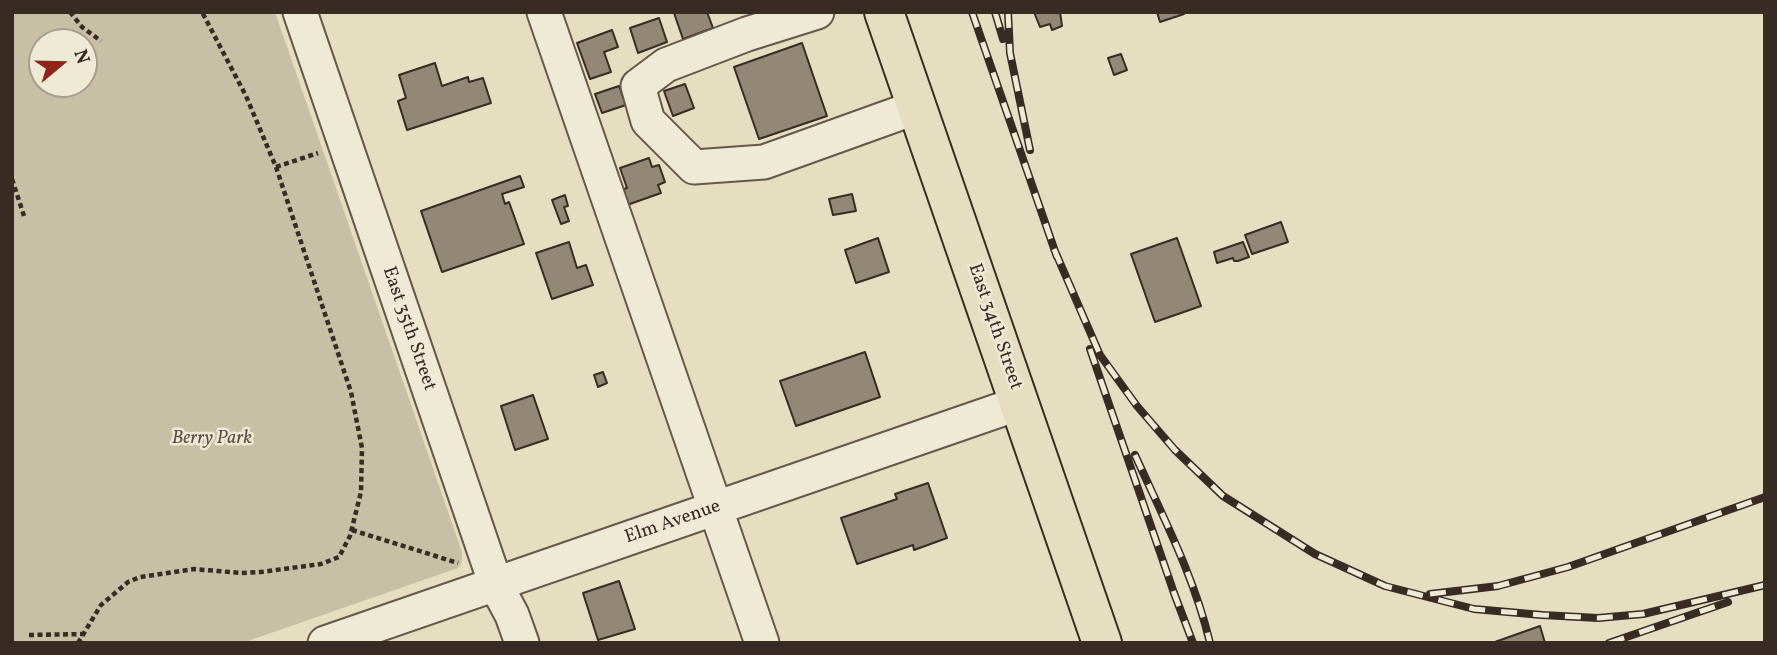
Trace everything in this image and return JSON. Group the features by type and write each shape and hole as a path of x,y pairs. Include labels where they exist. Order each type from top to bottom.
{"main road":[{"name":"East 34th Street","path":"884,12 1102,643"}],"street":[{"name":"East 35th Street","path":"300,12 494,580 512,615 522,643"},
{"path":"544,12 762,643"},
{"path":"817,12 747,34 666,65 638,86 648,121 694,167 764,162 917,107"},
{"name":"Elm Avenue","path":"325,643 494,580 715,509 1020,403"}],"path":[{"path":"70,12 82,27 101,41"},
{"path":"78,643 108,598 128,582 140,577 194,569 241,573 321,564 339,557 352,530 361,492 363,470 358,423 351,392 276,167 246,96 202,12"},
{"path":"276,167 320,152"},
{"path":"12,179 24,216"},
{"path":"352,530 494,580"},
{"path":"29,635 83,634"}],"green space":[{"name":"Berry Park","path":"12,12 275,12 462,552 462,562 458,568 242,643 12,643"}],"building":[{"path":"707,12 713,28 683,39 674,13"},
{"path":"1034,12 1060,12 1062,26 1052,30 1050,24 1040,27"},
{"path":"1157,12 1184,12 1184,14 1160,22"},
{"path":"659,18 667,42 638,53 630,28"},
{"path":"612,30 618,47 604,52 611,72 590,79 577,43"},
{"path":"802,43 827,116 759,139 734,67"},
{"path":"1121,54 1127,70 1114,75 1108,58"},
{"path":"435,63 442,86 468,77 469,82 483,78 491,103 407,130 398,101 406,98 399,75"},
{"path":"685,84 694,108 673,116 664,91"},
{"path":"619,86 626,105 602,113 595,94"},
{"path":"649,158 652,167 659,165 665,182 658,185 661,193 627,205 621,190 627,188 620,168"},
{"path":"520,176 524,187 502,194 505,204 509,202 524,244 442,272 421,211"},
{"path":"852,194 856,211 833,215 829,199"},
{"path":"565,195 568,206 564,207 569,221 561,224 552,200"},
{"path":"1281,222 1288,242 1252,254 1245,235"},
{"path":"878,238 889,272 856,283 845,250"},
{"path":"1177,238 1201,306 1155,322 1131,254"},
{"path":"569,242 577,268 586,265 593,285 552,299 536,253"},
{"path":"1243,242 1249,257 1217,263 1214,252"},
{"path":"865,352 880,397 796,426 780,381"},
{"path":"603,372 607,383 598,387 594,375"},
{"path":"533,395 548,439 515,450 501,406"},
{"path":"928,483 947,538 914,550 913,545 857,564 841,518 897,499 895,494"},
{"path":"619,581 635,629 598,640 583,593"},
{"path":"1540,626 1545,643 1492,643"}],"railway":[{"path":"972,12 1057,257"},
{"path":"995,12 1003,39"},
{"path":"1008,12 1010,53 1030,150"},
{"path":"1054,249 1100,355 1137,406 1175,450 1223,496 1315,554 1385,586 1474,609 1542,615 1598,618 1643,614 1765,585"},
{"path":"1090,349 1193,643"},
{"path":"1135,455 1187,570 1210,643"},
{"path":"1430,594 1498,586 1568,567 1765,497"},
{"path":"1609,643 1728,602"}]}
